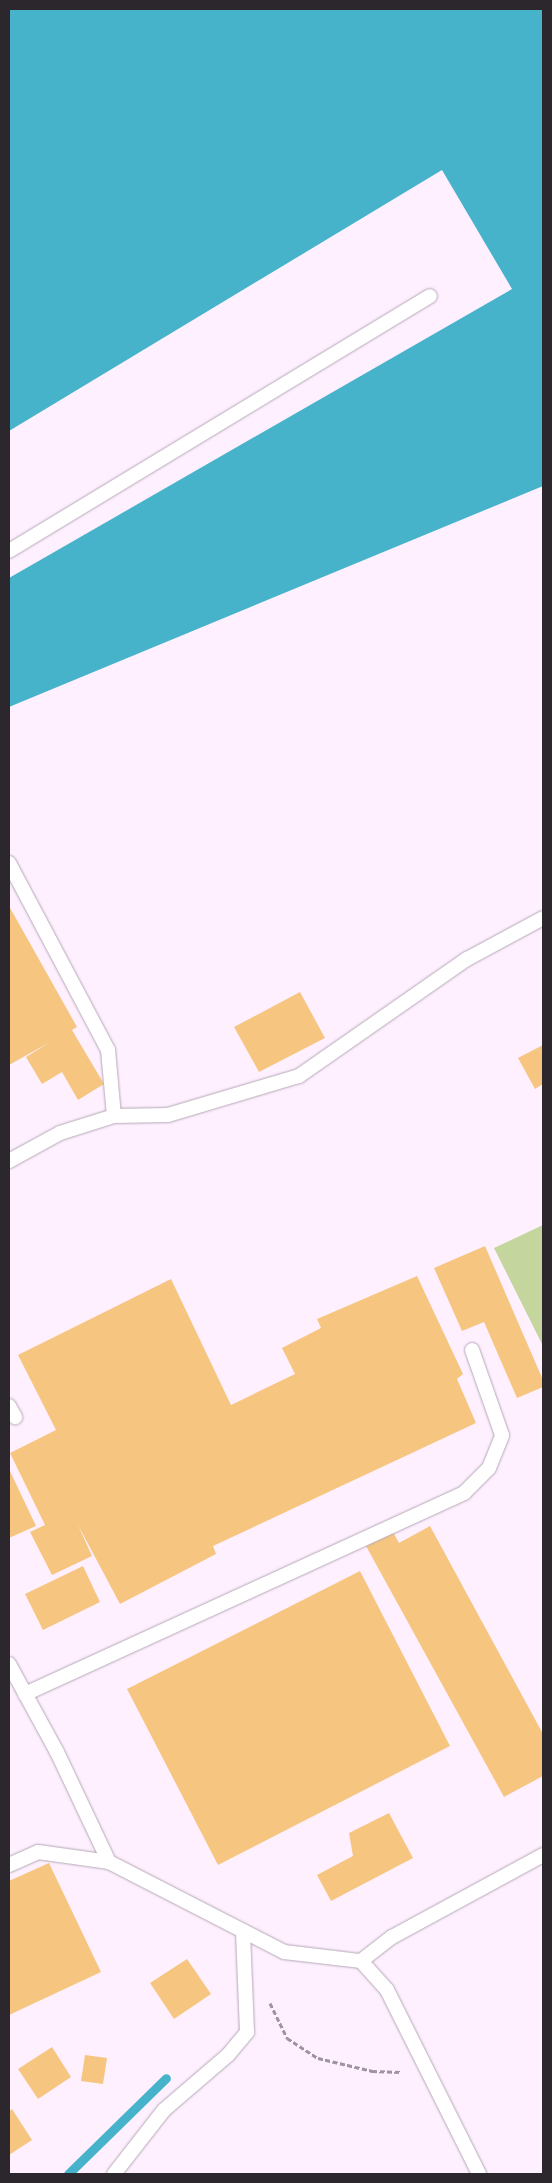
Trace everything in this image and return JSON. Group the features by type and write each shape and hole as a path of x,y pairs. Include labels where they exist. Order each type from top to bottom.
{"lane":[{"path":"9,551 430,296"},
{"path":"9,863 108,1050 114,1116"},
{"path":"9,1161 60,1133 114,1116 168,1115 299,1076 459,964 543,918"},
{"path":"25,1694 464,1493 489,1468 502,1435 472,1350"},
{"path":"9,1664 109,1862"},
{"path":"9,1865 38,1852 109,1862 243,1933 284,1952 361,1961 387,1990 479,2174"},
{"path":"361,1961 392,1937 543,1855"},
{"path":"114,2174 164,2110 228,2055 247,2032 243,1933"}],"path":[{"path":"268,1998 287,2038 318,2058 372,2071 428,2072"}],"green space":[{"path":"543,1225 543,1346 494,1248"}],"water":[{"path":"9,9 543,9 543,486 9,707 9,578 512,289 442,170 9,431"}],"building":[{"path":"9,906 77,1027 72,1030 104,1084 78,1100 62,1072 42,1084 26,1057 50,1042 9,1065"},
{"path":"300,992 325,1038 259,1072 234,1027"},
{"path":"543,1045 543,1084 535,1089 518,1058"},
{"path":"485,1246 543,1380 543,1387 517,1398 484,1322 462,1331 434,1268"},
{"path":"417,1276 463,1374 457,1379 476,1423 213,1546 216,1554 120,1604 78,1525 92,1556 52,1575 30,1532 45,1525 10,1453 56,1430 18,1355 171,1279 231,1405 295,1374 282,1348 321,1328 317,1319"},
{"path":"9,1469 36,1526 9,1538"},
{"path":"430,1526 543,1734 543,1776 504,1797 366,1546 393,1532 399,1543"},
{"path":"83,1566 100,1602 43,1630 25,1594"},
{"path":"360,1571 450,1746 218,1865 127,1689"},
{"path":"389,1813 413,1858 331,1901 317,1875 353,1856 349,1833"},
{"path":"49,1863 101,1972 9,2015 9,1881"},
{"path":"187,1959 211,1994 174,2019 150,1983"},
{"path":"52,2047 71,2077 38,2099 18,2069"},
{"path":"85,2055 107,2058 103,2084 81,2081"},
{"path":"12,2109 32,2140 9,2155 9,2111"}],"waterway":[{"path":"68,2174 166,2078"}]}
